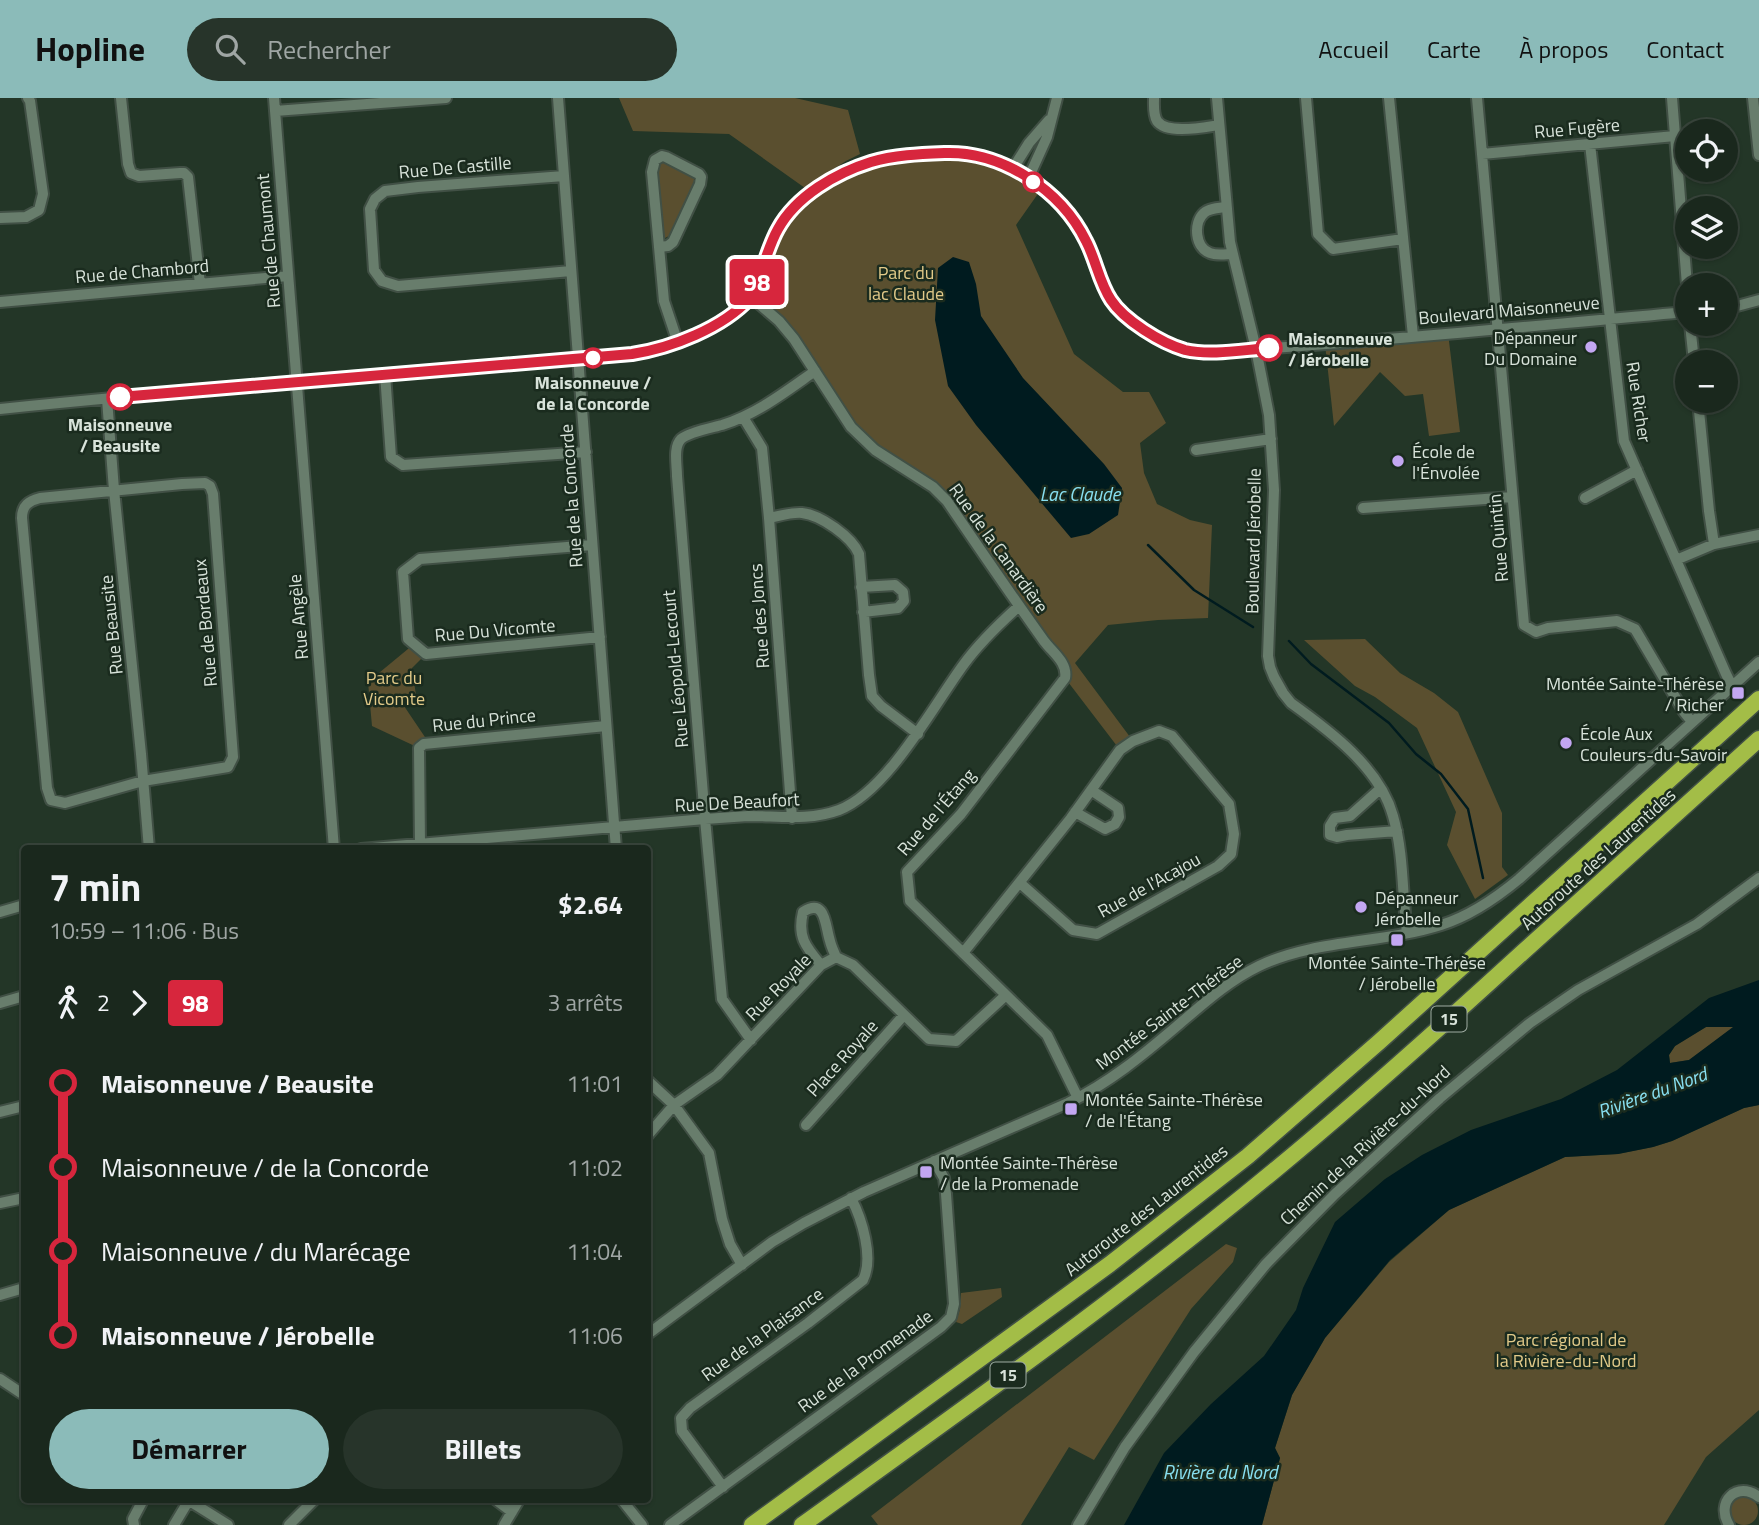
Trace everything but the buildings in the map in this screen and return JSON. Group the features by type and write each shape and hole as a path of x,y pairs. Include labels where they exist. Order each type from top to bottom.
{"highway":[{"name":"Autoroute des Laurentides","path":"752,1525 1110,1264 1248,1156 1380,1042 1759,699"},
{"name":"Autoroute des Laurentides","path":"802,1525 1110,1300 1273,1172 1441,1027 1759,738"}],"street":[{"path":"0,218 26,217 39,210 43,194 30,101 27,98"},
{"path":"121,98 131,173 139,176 184,173 188,177 200,284"},
{"name":"Rue de Chaumont","path":"274,98 297,382"},
{"path":"275,111 446,98"},
{"name":"Rue de la Concorde","path":"558,98 616,845"},
{"path":"1028,179 1047,137 1057,98"},
{"path":"1154,98 1158,122 1165,127 1172,129 1219,125"},
{"name":"Boulevard Jérobelle","path":"1217,98 1230,242 1269,415 1274,490 1268,625 1270,667 1283,694 1291,703 1350,750 1363,763 1380,789 1393,815 1397,831 1407,933"},
{"path":"1306,98 1318,234 1333,248 1403,239"},
{"path":"1389,98 1413,336"},
{"name":"Rue Quintin","path":"1477,98 1524,625 1535,632 1549,628 1617,621 1635,629 1692,723"},
{"path":"1672,98 1675,136"},
{"path":"1754,98 1759,155"},
{"path":"1013,170 1029,143 1051,118"},
{"name":"Rue Fugère","path":"1482,154 1675,136"},
{"name":"Rue Richer","path":"1590,144 1624,441 1732,686"},
{"name":"Boulevard Maisonneuve","path":"751,297 772,242 784,220 808,195 847,171 871,162 895,157 953,153 978,155 997,162 1028,179 1055,199 1074,220 1090,250 1105,291 1116,307 1129,319 1167,343 1185,350 1205,352 1256,349 1675,313"},
{"path":"659,247 673,242 701,180 699,174 662,156 655,160 652,169 659,247 664,301 678,343"},
{"name":"Rue De Castille","path":"564,176 385,191 370,209 374,270 382,281 398,286 571,271"},
{"path":"1679,182 1686,273"},
{"path":"1226,207 1212,209 1203,214 1197,230 1199,242 1205,251 1215,255 1233,254"},
{"name":"Rue de Chambord","path":"0,302 288,276"},
{"path":"0,409 646,352 678,343 697,334 726,317 751,297"},
{"name":"Rue de la Canardière","path":"751,297 779,321 794,339 850,427 875,450 933,487 947,501 1051,651 1065,666 1065,678"},
{"path":"1738,306 1759,300"},
{"name":"Rue Léopold-Lecourt","path":"751,1040 722,999 677,476 677,445 678,441 687,435 756,411 815,371"},
{"path":"385,374 391,457 403,465 586,452"},
{"name":"Rue Angèle","path":"297,382 334,845"},
{"name":"Rue Beausite","path":"107,398 149,845"},
{"path":"1699,413 1714,544"},
{"name":"Rue des Joncs","path":"743,417 762,448 792,818"},
{"path":"1196,450 1271,439"},
{"path":"1584,498 1637,470"},
{"name":"Rue de Bordeaux","path":"114,490 201,482 210,486 213,494 233,757 228,767 144,781"},
{"path":"114,490 34,500 28,503 22,512 47,788 51,800 65,803 144,781"},
{"path":"1363,508 1512,497"},
{"path":"769,518 801,513 820,518 852,541 859,554 872,696 918,734"},
{"path":"1676,560 1714,544 1759,535"},
{"name":"Rue Du Vicomte","path":"592,545 420,559 403,572 408,639 426,654 600,637"},
{"path":"861,587 895,585 904,592 904,601 898,608 863,612"},
{"name":"Rue De Beaufort","path":"408,845 705,819 748,816 792,818 839,810 856,801 887,771 918,734 964,664 992,630 1019,606"},
{"name":"Montée Sainte-Thérèse","path":"651,1332 777,1239 851,1198 1078,1098 1114,1076 1223,988 1258,967 1312,948 1407,933 1450,922 1497,896 1759,662"},
{"name":"Rue de l'Étang","path":"1065,678 961,814 907,872 910,901 1047,1035 1078,1098"},
{"name":"Rue du Prince","path":"420,844 419,748 424,744 607,726"},
{"name":"Rue de l'Acajou","path":"963,953 1075,812 1120,750 1133,741 1159,731 1172,736 1229,804 1234,834 1231,854 1219,866 1097,934 1073,930 1020,883"},
{"path":"1380,789 1350,816 1335,818 1330,826 1330,835 1337,837 1397,831"},
{"path":"1075,812 1105,829 1115,824 1119,817 1118,808 1091,790"},
{"name":"Chemin de la Rivière-du-Nord","path":"1078,1525 1121,1453 1194,1352 1266,1264 1335,1194 1440,1098 1530,1023 1578,990 1689,928 1759,878"},
{"path":"0,912 21,906"},
{"path":"821,965 805,945 800,923 803,912 809,908 816,908 823,914 836,957"},
{"name":"Rue Royale","path":"651,1132 674,1105 717,1075 821,965 836,957 853,965 929,1039 956,1041 1006,995"},
{"path":"0,1003 21,997"},
{"name":"Place Royale","path":"806,1125 904,1014"},
{"path":"651,1083 674,1105 709,1153 722,1219 730,1244 742,1265"},
{"path":"0,1112 21,1107"},
{"name":"Rue de la Promenade","path":"670,1525 949,1320 954,1304 946,1194 944,1178 934,1161"},
{"name":"Rue de la Plaisance","path":"723,1487 682,1431 681,1418 690,1408 863,1280 866,1247 862,1224 851,1198"},
{"path":"0,1203 21,1199"},
{"path":"0,1295 21,1289"},
{"path":"0,1379 21,1393"},
{"path":"1729,1525 1724,1506 1732,1495 1745,1490 1759,1497"},
{"path":"134,1525 133,1519 141,1503"},
{"path":"174,1525 187,1503"},
{"path":"194,1503 228,1525"},
{"path":"289,1525 311,1503"},
{"path":"500,1503 512,1512"},
{"path":"504,1525 517,1503"},
{"path":"624,1503 642,1525"}],"green space":[{"path":"619,98 795,98 848,110 860,154 805,188 729,134 633,131"},
{"name":"Parc du lac Claude","path":"967,154 1042,188 1016,225 1074,354 1123,392 1149,392 1166,423 1140,443 1144,473 1157,504 1190,520 1212,525 1208,618 1108,625 1075,663 1133,741 1120,750 1065,678 1066,672 947,501 851,427 794,339 751,297 772,242 800,202 871,162"},
{"path":"661,163 693,177 696,182 669,236 665,238 658,176 658,166"},
{"path":"1448,333 1460,432 1429,436 1423,394 1405,396 1380,372 1334,426 1325,344"},
{"path":"1365,639 1400,673 1434,693 1458,712 1502,813 1502,867 1508,875 1475,899 1447,845 1456,812 1417,728 1375,697 1355,686 1304,640"},
{"name":"Parc du Vicomte","path":"414,644 426,654 412,668 417,702 404,706 429,743 419,748 372,726 368,682"},
{"path":"1706,1027 1734,1027 1689,1060 1670,1063 1669,1055 1675,1046"},
{"name":"Parc régional de la Rivière-du-Nord","path":"1759,1105 1759,1410 1706,1457 1664,1525 1262,1525 1280,1458 1275,1448 1292,1395 1325,1338 1389,1262 1449,1210 1565,1157 1618,1154 1653,1147 1744,1108"},
{"path":"1226,1244 1237,1248 1233,1262 1191,1309 1094,1460 1069,1447 1021,1525 878,1525 871,1516"},
{"path":"1001,1288 1002,1297 962,1324 956,1322 961,1293"},
{"path":"1744,1497 1754,1501 1758,1511 1754,1521 1744,1525 1734,1521 1730,1511 1734,1501"}],"water":[{"name":"Lac Claude","path":"953,257 969,262 981,316 1023,378 1104,464 1122,488 1118,515 1089,534 1071,538 976,425 948,386 935,320 938,268"},
{"name":"Rivière du Nord","path":"1759,980 1759,1105 1744,1108 1653,1147 1618,1154 1565,1157 1449,1210 1390,1260 1325,1338 1292,1395 1275,1448 1280,1458 1262,1525 1124,1525 1164,1453 1211,1404 1264,1356 1296,1310 1303,1288 1335,1222 1385,1179 1422,1155 1471,1130 1561,1099 1617,1070 1709,998","holes":["1706,1027 1733,1027 1689,1060 1670,1063 1669,1055 1675,1046"]}],"waterway":[{"path":"1148,545 1194,590 1253,627"},
{"path":"1289,641 1311,664 1389,723 1416,754 1441,774 1468,809 1483,878"}],"bus line":[{"name":"98","path":"120,397 632,354 670,346 712,326 751,297 779,228 794,208 815,190 847,171 871,162 943,153 978,155 997,162 1028,179 1055,199 1065,208 1081,232 1105,291 1116,307 1154,336 1177,347 1194,351 1269,348"}],"place":[{"name":"Dépanneur Du Domaine","path":"1591,347"},
{"name":"Maisonneuve / Jérobelle","path":"1269,348"},
{"name":"Maisonneuve / de la Concorde","path":"593,358"},
{"name":"Maisonneuve / Beausite","path":"120,397"},
{"name":"École de l'Énvolée","path":"1398,461"},
{"name":"Montée Sainte-Thérèse / Richer","path":"1738,693"},
{"name":"École Aux Couleurs-du-Savoir","path":"1566,743"},
{"name":"Dépanneur Jérobelle","path":"1361,907"},
{"name":"Montée Sainte-Thérèse / Jérobelle","path":"1397,940"},
{"name":"Montée Sainte-Thérèse / de l'Étang","path":"1071,1109"},
{"name":"Montée Sainte-Thérèse / de la Promenade","path":"926,1172"}]}
